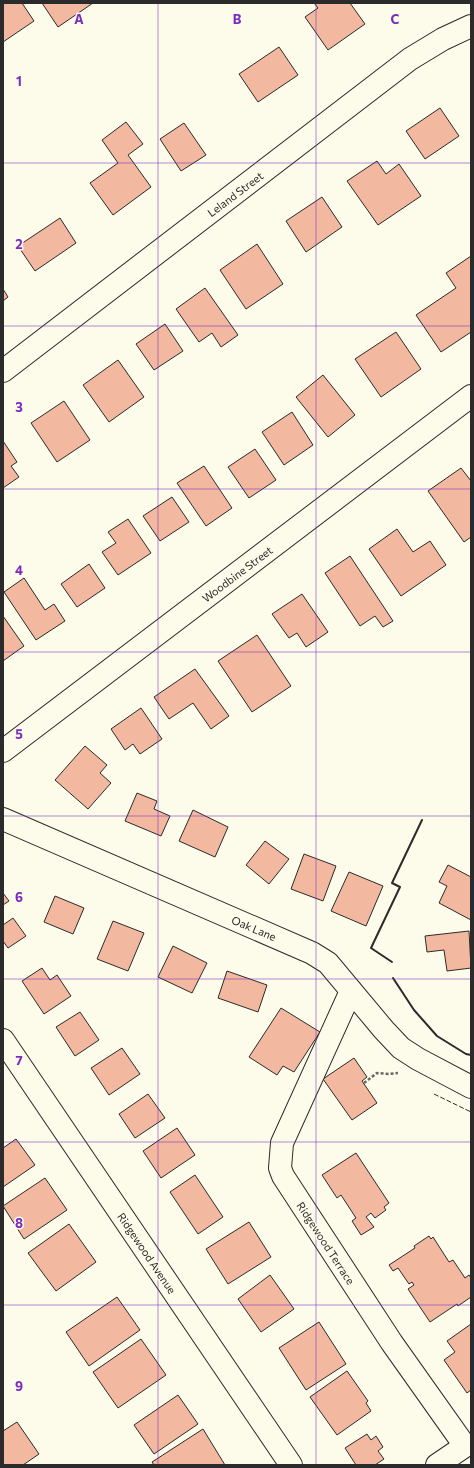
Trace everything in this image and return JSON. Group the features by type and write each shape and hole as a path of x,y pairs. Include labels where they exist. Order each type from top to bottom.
{"street":[{"name":"Leland Street","path":"3,371 410,59 443,39 471,26"},
{"name":"Woodbine Street","path":"3,751 471,396"},
{"name":"Oak Lane","path":"3,819 312,953 328,963 401,1048 418,1059 471,1087"},
{"name":"Ridgewood Terrace","path":"351,991 282,1143 280,1168 283,1176 374,1316 465,1446 437,1465"},
{"name":"Ridgewood Avenue","path":"3,1040 291,1465"}],"path":[{"path":"364,1083 377,1073 399,1073 418,1059"}],"building":[{"path":"5,3 22,3 34,21 3,42 3,5"},
{"path":"42,3 93,3 58,27"},
{"path":"314,3 350,3 365,24 328,50 305,17 318,8"},
{"path":"279,47 298,75 258,102 239,74"},
{"path":"440,108 459,136 425,159 406,131"},
{"path":"126,122 143,144 128,155 151,187 113,215 90,183 118,163 102,140"},
{"path":"184,123 206,155 181,171 160,139"},
{"path":"377,161 386,174 399,164 421,196 378,225 347,181"},
{"path":"322,197 342,227 306,252 286,221"},
{"path":"60,218 76,243 35,271 18,246"},
{"path":"257,244 283,284 246,309 220,270"},
{"path":"471,256 471,332 441,352 416,315 456,288 446,273"},
{"path":"205,288 238,335 221,347 212,333 199,342 176,309"},
{"path":"3,289 8,297 3,301"},
{"path":"165,324 183,351 154,370 136,344"},
{"path":"396,332 421,369 381,397 355,359"},
{"path":"118,360 144,397 109,422 83,385"},
{"path":"323,375 355,415 328,437 296,397"},
{"path":"64,401 90,440 57,462 31,423"},
{"path":"292,412 313,445 284,465 262,432"},
{"path":"3,441 17,462 11,466 19,477 3,488"},
{"path":"255,449 276,480 249,498 228,467"},
{"path":"204,466 232,508 206,526 177,483"},
{"path":"461,468 471,481 471,537 464,542 428,491"},
{"path":"172,497 189,522 160,541 143,516"},
{"path":"128,519 151,553 118,575 102,552 116,543 108,532"},
{"path":"397,529 413,552 430,541 446,565 401,596 369,549"},
{"path":"350,556 393,621 383,627 375,616 360,626 325,573"},
{"path":"89,564 105,588 77,607 61,584"},
{"path":"24,578 45,610 54,604 65,621 36,640 4,592"},
{"path":"302,594 328,632 306,647 297,633 289,638 272,614"},
{"path":"3,616 24,646 3,661"},
{"path":"257,635 291,686 252,712 218,661"},
{"path":"195,669 229,716 211,729 193,703 169,719 154,697"},
{"path":"141,708 162,739 140,754 133,744 125,750 111,729"},
{"path":"85,746 107,765 100,773 111,783 88,809 55,780"},
{"path":"137,793 157,801 154,809 170,816 161,836 125,821"},
{"path":"193,810 228,827 215,857 179,841"},
{"path":"265,841 289,859 269,884 246,865"},
{"path":"304,854 336,866 323,901 291,889"},
{"path":"448,865 471,877 471,920 439,903 447,886 439,882"},
{"path":"349,872 383,886 366,926 331,911"},
{"path":"3,893 9,901 3,905"},
{"path":"55,896 84,908 73,934 44,922"},
{"path":"13,918 26,936 8,948 3,941 3,925"},
{"path":"113,921 144,933 128,971 97,959"},
{"path":"469,931 471,968 447,971 444,950 427,952 425,936"},
{"path":"173,946 207,963 192,993 158,977"},
{"path":"42,968 50,980 57,975 71,996 44,1014 22,981"},
{"path":"227,971 267,985 258,1012 218,998"},
{"path":"281,1008 320,1032 294,1072 283,1066 277,1075 249,1057"},
{"path":"80,1012 99,1040 75,1056 56,1027"},
{"path":"122,1048 140,1074 109,1095 91,1068"},
{"path":"354,1058 367,1077 362,1081 377,1103 352,1120 323,1079"},
{"path":"148,1094 165,1118 135,1138 119,1114"},
{"path":"177,1128 195,1155 161,1178 143,1151"},
{"path":"16,1139 35,1165 3,1187 3,1148"},
{"path":"356,1153 389,1203 384,1207 386,1210 375,1218 371,1213 366,1217 374,1227 361,1235 352,1221 356,1218 341,1195 337,1198 322,1175"},
{"path":"195,1175 223,1217 198,1234 170,1192"},
{"path":"45,1178 67,1210 24,1239 3,1206"},
{"path":"249,1222 271,1257 228,1284 206,1249"},
{"path":"69,1224 96,1262 56,1291 28,1253"},
{"path":"429,1236 431,1239 433,1237 449,1262 453,1260 465,1278 469,1275 471,1278 471,1297 458,1306 457,1304 430,1322 408,1289 414,1285 412,1282 409,1284 398,1268 393,1271 389,1265 415,1248 414,1246"},
{"path":"270,1275 294,1309 261,1332 238,1299"},
{"path":"117,1297 140,1330 89,1366 66,1332"},
{"path":"319,1322 346,1364 306,1390 279,1348"},
{"path":"471,1324 471,1390 467,1393 444,1360 455,1352 447,1341"},
{"path":"141,1339 166,1375 118,1408 93,1372"},
{"path":"347,1371 368,1401 366,1403 371,1411 337,1435 310,1397"},
{"path":"178,1395 198,1424 154,1454 134,1425"},
{"path":"17,1422 39,1454 23,1465 3,1465 3,1431"},
{"path":"203,1429 225,1465 154,1465 152,1462"},
{"path":"367,1434 371,1440 376,1436 383,1447 378,1451 384,1459 375,1465 356,1465 345,1448"}],"fence":[{"path":"434,1094 471,1112"}],"wall":[{"path":"392,962 371,948 400,887 392,883 422,820"},
{"path":"393,978 414,1010 437,1036 466,1054 471,1055"}]}
